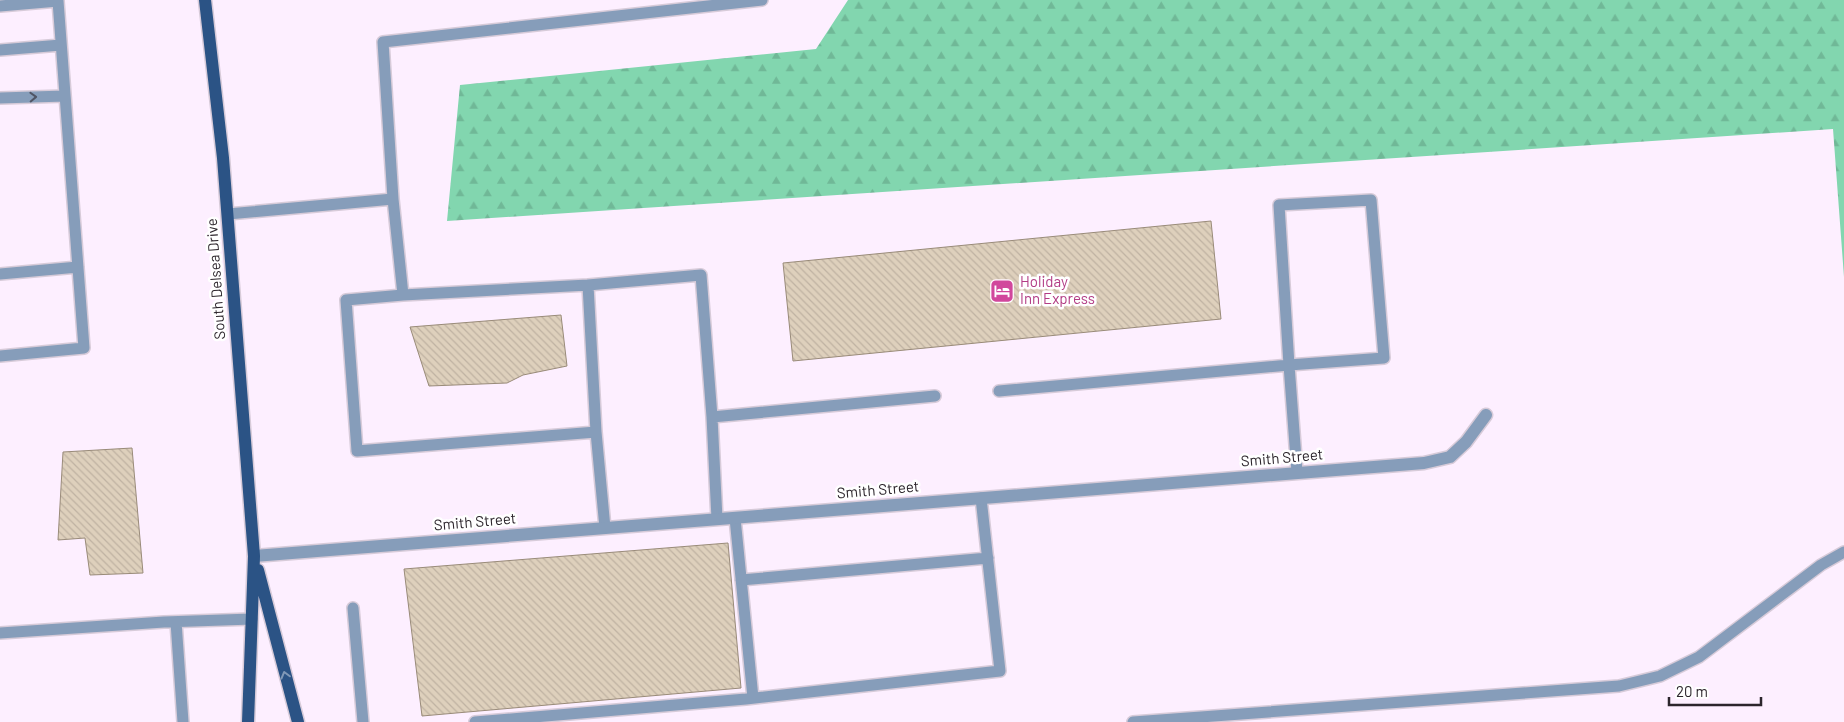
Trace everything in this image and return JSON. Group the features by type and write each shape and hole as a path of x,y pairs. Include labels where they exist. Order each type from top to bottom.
{"main road":[{"name":"South Delsea Drive","path":"205,0 228,214 254,556 248,722"},
{"name":"South Delsea Drive","path":"254,556 298,722"}],"street":[{"name":"Smith Street","path":"254,556 1424,463 1450,457 1466,442 1486,415"}],"lane":[{"path":"403,295 393,198 382,42 762,0"},
{"path":"0,6 58,1 84,348 0,356"},
{"path":"0,50 61,45"},
{"path":"0,98 65,96"},
{"path":"228,214 393,198"},
{"path":"999,391 1289,365 1384,358 1371,200 1279,205 1289,365 1297,472"},
{"path":"0,274 78,268"},
{"path":"596,432 357,451 346,300 403,295 588,286 701,275 712,417 717,519"},
{"path":"588,286 596,432 605,528"},
{"path":"712,417 935,396"},
{"path":"475,722 753,698 1000,671 981,498"},
{"path":"735,518 753,698"},
{"path":"1133,722 1619,686 1660,676 1699,657 1821,565 1844,552"},
{"path":"741,580 988,558"},
{"path":"353,608 363,722"},
{"path":"0,633 252,619"},
{"path":"176,622 183,722"}],"green space":[{"path":"848,0 1844,0 1844,277 1833,129 447,221 460,85 816,49"}],"building":[{"name":"Holiday Inn Express","path":"1211,221 1221,319 793,361 783,263"},
{"path":"561,315 567,366 523,375 507,383 429,386 410,327"},
{"path":"132,448 143,573 90,575 85,538 58,540 63,452"},
{"path":"728,543 741,688 422,716 404,569"}],"place":[{"name":"Holiday Inn Express","path":"1002,291"}]}
